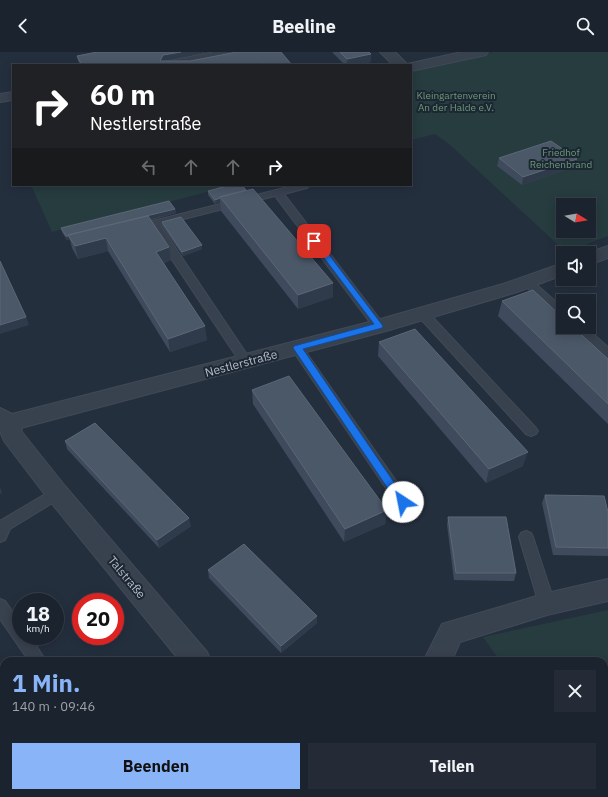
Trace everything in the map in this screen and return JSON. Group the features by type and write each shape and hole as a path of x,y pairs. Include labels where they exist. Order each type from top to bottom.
{"street":[{"path":"174,64 235,52"},
{"path":"387,52 400,64"},
{"path":"412,67 481,52"},
{"path":"0,98 12,96"},
{"path":"596,256 608,252"},
{"name":"Nestlerstraße","path":"4,420 246,362 379,326 528,282 556,272"},
{"name":"Talstraße","path":"4,420 12,435 57,493 193,657"},
{"path":"439,657 451,633 548,604 608,590"}],"lane":[{"path":"125,231 304,186"},
{"path":"277,192 379,326"},
{"path":"154,224 246,362"},
{"path":"528,282 556,308"},
{"path":"422,313 531,430"},
{"path":"586,334 608,354"},
{"path":"297,348 403,502"},
{"path":"0,536 5,525 57,493"},
{"path":"526,537 548,604"},
{"path":"0,606 35,657"}],"green space":[{"path":"493,52 608,52 608,236 582,246 560,246 449,144 435,134 412,140 412,70"},
{"path":"31,186 230,186 52,232"},
{"path":"608,610 608,657 497,657 483,637"}],"building":[{"path":"97,52 181,52 163,55 160,61 190,61 237,52 281,52 291,64 81,64 77,56"},
{"path":"340,52 369,52 371,54 347,59"},
{"path":"551,141 577,159 523,177 499,158"},
{"path":"227,186 243,186 246,190 220,197 215,200 208,191"},
{"path":"253,189 333,283 298,295 220,197"},
{"path":"169,201 175,209 68,235 69,236 66,236 61,228"},
{"path":"148,216 169,247 156,252 205,326 168,339 106,238 75,246 68,235"},
{"path":"181,217 202,245 182,252 162,222"},
{"path":"0,261 26,317 0,325"},
{"path":"533,290 556,311 556,334 581,334 608,359 608,404 502,301"},
{"path":"415,329 528,452 489,469 379,342"},
{"path":"289,376 387,510 345,529 252,390"},
{"path":"95,423 189,518 157,540 65,441"},
{"path":"545,495 604,496 608,512 608,548 556,547"},
{"path":"448,517 506,517 516,573 456,573"},
{"path":"244,544 317,616 281,646 208,570"}],"route":[{"path":"314,241 379,326 297,348 403,502"}],"park label":[{"name":"Kleingartenverein An der Halde e.V.","path":"456,100"},
{"name":"Friedhof Reichenbrand","path":"561,158"}]}
